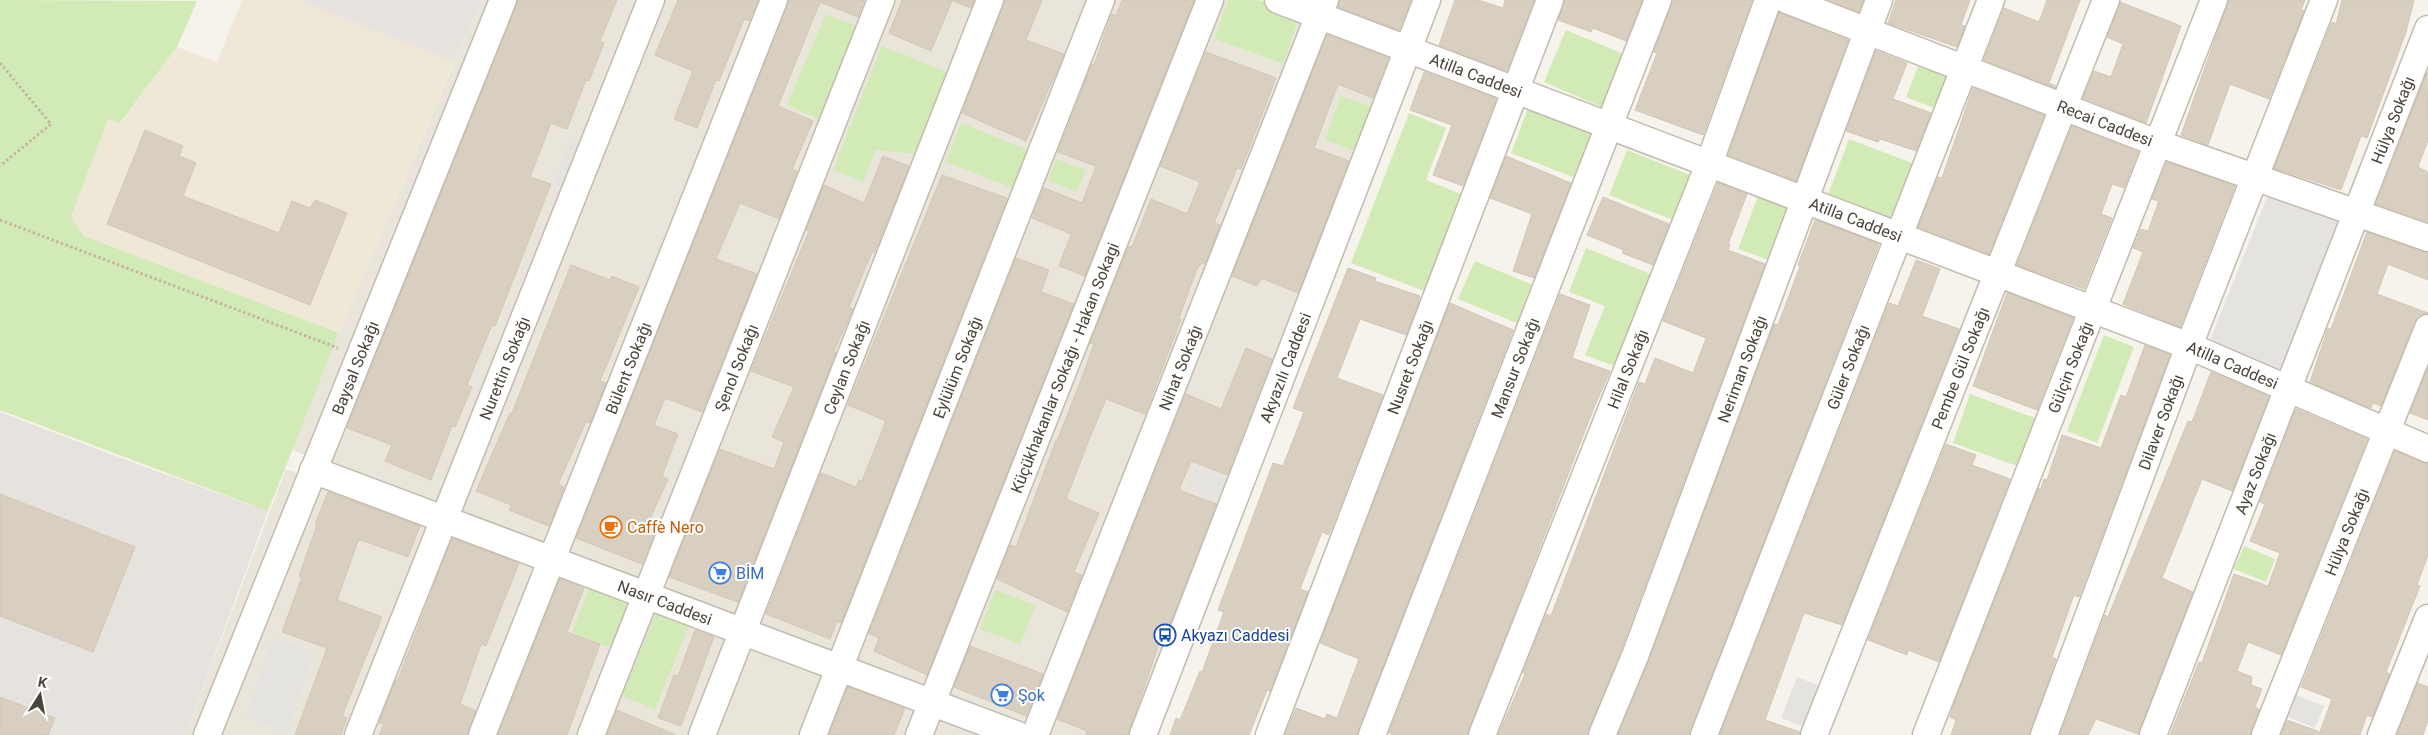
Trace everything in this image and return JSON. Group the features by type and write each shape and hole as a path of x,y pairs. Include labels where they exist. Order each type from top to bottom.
{"street":[{"name":"Baysal Sokağı","path":"206,735 503,0"},
{"name":"Nurettin Sokağı","path":"358,735 651,0"},
{"name":"Bülent Sokağı","path":"482,735 774,0"},
{"name":"Şenol Sokağı","path":"591,735 881,0"},
{"name":"Ceylan Sokağı","path":"702,735 990,0"},
{"name":"Eylülüm Sokağı","path":"813,735 1101,0"},
{"name":"Küçükhakanlar Sokağı - Hakan Sokagi","path":"919,735 1210,0"},
{"name":"Atilla Caddesi","path":"1278,0 1322,8 1407,49 2190,346 2428,449"},
{"name":"Akyazılı Caddesi","path":"1143,735 1427,0"},
{"name":"Nusret Sokağı","path":"1269,735 1550,0"},
{"name":"Mansur Sokağı","path":"1372,735 1658,0"},
{"name":"Hilal Sokağı","path":"1482,735 1709,164 1768,0"},
{"name":"Recai Caddesi","path":"1787,0 2158,143 2356,211 2428,238"},
{"name":"Neriman Sokağı","path":"1602,735 1635,656 1803,200 1879,0"},
{"name":"Güler Sokağı","path":"1704,735 1900,236 1990,0"},
{"name":"Pembe Gül Sokağı","path":"1814,735 2106,0"},
{"name":"Gülçin Sokağı","path":"1926,735 2214,0"},
{"name":"Dilaver Sokağı","path":"2044,735 2190,346 2324,0"},
{"name":"Nihat Sokağı","path":"1035,735 1322,8"},
{"name":"Hülya Sokağı","path":"2356,211 2428,28"},
{"name":"Ayaz Sokağı","path":"2153,735 2356,211"},
{"name":"Hülya Sokağı","path":"2265,735 2428,328"},
{"name":"Nasır Caddesi","path":"313,470 1018,735"},
{"path":"2382,735 2428,618"}],"path":[{"path":"0,63 51,124 0,166"},
{"path":"0,220 334,347"}],"shaded area":[{"path":"242,0 297,0 454,62 339,333 84,236 71,217 108,118 121,123 177,47 217,62"},
{"path":"297,0 481,0 454,62"},
{"path":"481,0 1228,0 1214,39 1282,64 1300,15 1395,53 1135,735 1043,735 292,450 339,333"},
{"path":"570,140 592,148 575,192 554,184"},
{"path":"2270,190 2347,221 2286,375 2208,345"},
{"path":"0,412 268,511 185,735 0,735"},
{"path":"1196,468 1234,484 1225,502 1188,487"},
{"path":"286,469 568,577 990,735 185,735"},
{"path":"273,638 315,652 286,732 246,716"},
{"path":"1797,677 1830,690 1813,731 1781,718"},
{"path":"2294,694 2324,706 2315,728 2285,716"}],"green space":[{"path":"0,0 197,1 177,47 120,123 108,119 71,217 84,236 339,333 268,511 0,410"},
{"path":"1228,0 1259,0 1300,15 1283,64 1214,39"},
{"path":"826,14 863,29 824,121 787,105"},
{"path":"1566,30 1631,57 1609,110 1544,82"},
{"path":"882,46 947,72 915,154 876,150 863,182 833,170"},
{"path":"1920,62 1960,78 1946,113 1906,97"},
{"path":"1341,96 1376,109 1360,153 1325,140"},
{"path":"1529,106 1601,134 1583,181 1511,153"},
{"path":"1409,113 1446,128 1426,180 1461,194 1424,291 1351,263"},
{"path":"961,123 1033,152 1018,190 946,162"},
{"path":"1849,139 1925,168 1904,224 1828,195"},
{"path":"1627,150 1695,177 1678,222 1609,195"},
{"path":"1056,159 1086,170 1077,192 1048,181"},
{"path":"1758,196 1799,212 1780,264 1738,249"},
{"path":"1586,248 1658,277 1622,369 1585,355 1605,306 1569,292"},
{"path":"1475,261 1540,288 1524,326 1458,299"},
{"path":"2104,335 2134,347 2097,443 2067,431"},
{"path":"1970,394 2048,423 2031,471 1953,443"},
{"path":"2244,546 2275,559 2266,582 2234,569"},
{"path":"590,586 630,601 611,648 572,632"},
{"path":"995,590 1036,605 1020,644 980,629"},
{"path":"656,613 689,626 655,709 622,696"}],"building":[{"path":"518,0 617,0 600,41 604,43 589,81 586,80 567,129 551,123 530,177 551,184 495,326 492,325 467,385 472,387 455,427 452,426 431,480 385,461 392,445 347,428"},
{"path":"678,0 758,0 749,21 744,19 719,81 716,80 697,128 674,119 693,71 655,55"},
{"path":"789,0 864,0 858,17 820,2 778,106 813,121 792,169 797,171 779,219 740,203 716,259 757,274 702,412 665,398 654,425 678,434 662,476 668,479 649,521 658,524 642,564 576,538"},
{"path":"902,0 974,0 971,8 952,1 931,51 889,33"},
{"path":"1005,0 1042,0 1026,40 1064,54 1026,141 962,113"},
{"path":"1122,0 1194,0 1085,276 1059,266 1071,234 1032,218 1044,188 1082,203 1096,166 1058,152 1092,64 1094,65 1112,14 1116,16"},
{"path":"1340,0 1411,0 1399,30 1338,7"},
{"path":"1455,0 1478,0 1503,8 1505,0 1534,0 1507,71 1439,45"},
{"path":"1565,0 1642,0 1626,41 1593,28 1591,32 1558,20"},
{"path":"1673,0 1752,0 1703,135 1635,110 1657,53 1654,52"},
{"path":"1829,0 1863,0 1859,12"},
{"path":"1896,0 1970,0 1961,25 1965,26 1957,47 1888,23"},
{"path":"2047,0 2080,0 2049,83 2056,86 2055,88 1984,60 2004,8 2039,22"},
{"path":"2229,0 2305,0 2301,10 2304,11 2269,99 2230,84 2208,145 2181,135"},
{"path":"2342,0 2414,0 2406,32 2367,138 2361,136 2341,190 2274,168 2332,22 2336,24"},
{"path":"2120,2 2181,26 2146,123 2083,98 2094,71 2111,77 2123,44 2107,37"},
{"path":"1779,12 1848,40 1796,181 1728,155"},
{"path":"1327,35 1388,58 1373,98 1338,84 1314,148 1349,161 1298,293 1261,278 1257,286 1232,276"},
{"path":"1876,51 1907,63 1893,99 1931,113 1916,151 1880,139 1878,142 1846,131"},
{"path":"1206,52 1276,78 1241,169 1237,168 1214,223 1220,225 1205,264 1201,263 1198,266 1179,318 1181,319 1145,414 1106,399 1090,437 1066,499 1099,513 1074,572 1082,575 1067,612 997,579 1010,545 1016,547 1056,440 1081,380 1094,344 1090,343 1129,246 1132,247 1151,199 1187,214 1200,182 1160,166"},
{"path":"1424,72 1496,99 1463,186 1433,175 1452,125 1410,110"},
{"path":"2427,72 2428,140 2418,167 2428,172 2428,222 2376,204"},
{"path":"1973,88 2044,115 1989,254 1918,227 1938,177 1942,178"},
{"path":"2072,126 2138,152 2124,188 2112,184 2101,214 2112,218 2084,289 2017,265"},
{"path":"145,130 183,146 179,156 196,163 183,196 279,233 292,201 310,208 315,200 347,213 310,305 107,224"},
{"path":"883,156 909,166 878,244 874,253 872,252 849,307 853,309 834,351 836,352 738,602 669,577 720,449 774,469 784,442 772,437 794,387 751,371 809,231 806,230 824,185 864,203"},
{"path":"1506,156 1571,183 1534,278 1513,271 1532,214 1490,198"},
{"path":"2167,162 2235,186 2180,327 2123,304 2143,252 2133,248 2141,229 2148,231 2159,201 2152,199"},
{"path":"942,175 1007,198 841,623 837,621 830,639 766,614 821,473 856,487 859,480 862,481 886,421 848,405"},
{"path":"1718,183 1747,194 1728,244 1730,244 1728,250 1765,264 1621,650 1587,735 1498,735 1525,674 1523,673 1546,614 1551,616 1639,382 1645,384 1655,358 1693,373 1706,338 1663,321"},
{"path":"1603,197 1669,224 1653,265 1622,253 1624,250 1587,235"},
{"path":"1815,220 1879,244 1689,735 1618,735 1649,661 1774,324 1778,325"},
{"path":"2367,232 2428,253 2428,280 2388,264 2377,294 2428,313 2419,316 2414,322 2381,406 2373,403 2371,408 2310,382 2328,328 2331,329"},
{"path":"1016,258 1049,270 1041,292 1074,304 927,675 874,651 879,638 869,634"},
{"path":"1916,260 1940,269 1922,316 1959,329 1842,625 1804,613 1765,720 1800,732 1799,735 1720,735 1889,303 1898,306"},
{"path":"571,265 610,280 612,276 639,287 600,381 606,383 590,423 586,422 558,484 564,487 549,526 509,510 511,505 476,491 510,413 512,413"},
{"path":"1348,268 1376,278 1375,281 1420,296 1417,307 1406,335 1360,319 1337,378 1383,395 1329,535 1322,532 1300,589 1308,592 1270,691 1267,690 1249,735 1170,735 1176,718 1180,720 1200,671 1202,672 1224,612 1218,610 1273,463 1283,466 1304,412 1293,408"},
{"path":"2007,293 2073,318 2037,410 1973,386"},
{"path":"1560,294 1590,305 1572,358 1610,371 1593,410 1467,735 1393,735 1389,733"},
{"path":"1450,303 1513,330 1357,735 1285,735 1296,708 1325,719 1327,714 1337,718 1359,659 1320,643"},
{"path":"2145,345 2170,355 2079,597 2074,595 2052,657 2056,659 2029,735 1951,735 1956,720 1950,717 1955,701 2039,488 2041,489 2044,479 2047,480 2062,435 2101,448 2121,395 2126,397"},
{"path":"1246,348 1272,359 1227,475 1191,461 1179,490 1216,504 1163,642 1160,641 1128,735 1086,735 1087,731 1057,719 1186,394 1221,409"},
{"path":"2428,368 2428,420 2410,413"},
{"path":"2211,372 2269,397 2232,491 2202,479 2162,578 2193,592 2138,734 2096,719 2088,735 2060,735 2105,615 2108,617 2188,421 2192,422"},
{"path":"2296,409 2367,439 2281,655 2248,642 2237,671 2252,677 2251,685 2262,689 2255,707 2259,709 2250,735 2170,735 2199,662 2202,663 2234,574 2268,586 2280,553 2250,541 2265,504 2260,502"},
{"path":"1946,444 1976,455 1972,465 2010,479 1939,662 1908,650 1907,655 1868,640"},
{"path":"2395,451 2428,464 2428,555 2417,585 2420,586 2386,672 2390,674 2372,717 2367,715 2360,735 2281,735 2287,720 2320,732 2332,699 2301,687"},
{"path":"328,492 420,526 408,557 361,540 358,541 337,600 382,617 342,716 347,718 341,735 295,735 327,648 282,632 302,577 299,576 317,525 315,524"},
{"path":"0,494 135,547 93,652 0,616"},
{"path":"452,538 519,563 486,646 481,644 460,704 476,711 467,735 379,735 384,724 379,723 396,680 398,680"},
{"path":"560,579 584,588 567,632 600,644 567,735 498,735"},
{"path":"695,630 714,637 681,726 658,718 674,675 678,676"},
{"path":"970,646 1043,674 1026,716 954,687"},
{"path":"2418,683 2428,687 2428,720 2423,735 2397,735"},
{"path":"848,687 905,708 894,735 829,735"},
{"path":"0,697 55,718 48,735 0,735"},
{"path":"617,710 676,735 607,735"}],"place":[{"name":"Caffè Nero","path":"611,527"},
{"name":"BİM","path":"720,573"},
{"name":"Akyazı Caddesi","path":"1165,635"},
{"name":"Şok","path":"1002,695"}]}
